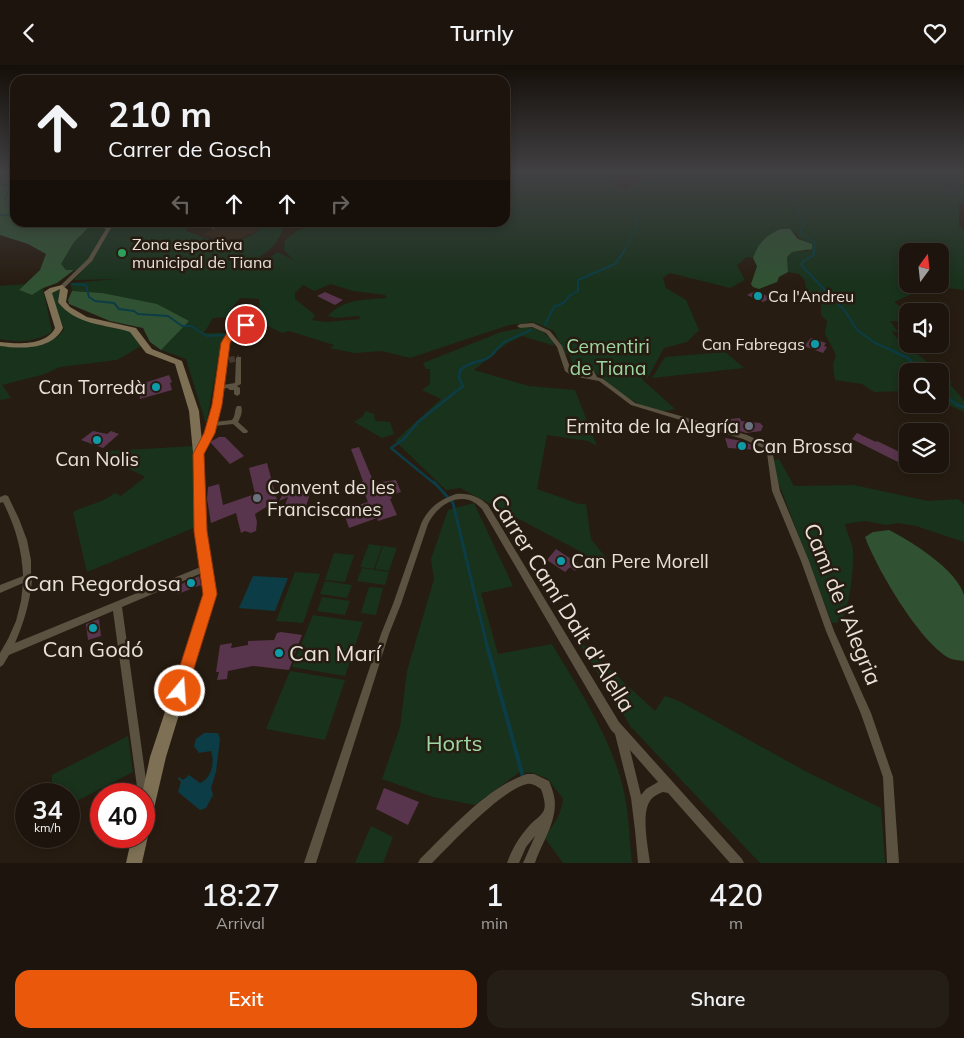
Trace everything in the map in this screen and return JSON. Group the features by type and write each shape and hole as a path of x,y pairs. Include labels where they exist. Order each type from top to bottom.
{"street":[{"path":"0,344 27,345 48,339 57,334 59,328 48,293 52,289 62,287 90,260 109,229 114,227"},
{"path":"62,287 65,290 62,302 68,309 102,324 133,330 149,351 179,363 194,411 198,454 200,531 210,594 150,783"},
{"path":"198,454 212,424 220,389 226,343 231,333 246,325"},
{"path":"520,327 534,325 542,328 560,347 568,371 578,376 595,379"},
{"path":"220,389 238,384 238,358"},
{"path":"590,369 595,379"},
{"name":"Camí de l'Alegria","path":"595,379 604,382 633,404 721,432 745,437 765,446 770,452 776,491 805,561 830,631 866,713 888,777 893,863"},
{"path":"220,389 235,387 237,393"},
{"path":"234,422 238,417 239,407"},
{"path":"212,424 234,422 245,431"},
{"name":"Carrer Camí Dalt d'Alella","path":"310,863 385,634 396,609 425,523 434,509 446,501 457,497 475,498 484,507 619,732 738,863"},
{"path":"0,662 8,651 27,601 29,577 28,560 18,526 2,499"},
{"path":"8,651 206,567"},
{"path":"0,589 29,577"},
{"path":"117,605 141,783"},
{"path":"619,732 630,765 640,817 644,863"},
{"path":"424,863 488,803 524,779 536,780 545,785 551,800 549,814 530,863"},
{"path":"640,817 643,799 662,786 669,788"},
{"path":"513,863 517,851 525,838 549,814"},
{"path":"134,863 137,848"}],"shaded area":[{"path":"220,227 259,227 256,232 242,238 220,240 203,234"}],"green space":[{"path":"0,208 10,208 10,227 89,227 74,242 61,264 66,270 74,270 57,283 43,288 32,295 19,290 40,270 46,254 28,244 0,235"},
{"name":"Cementiri de Tiana","path":"510,208 959,208 959,226 964,230 964,290 949,288 949,243 899,243 899,293 914,293 894,302 899,306 899,322 890,321 899,333 892,331 899,339 899,353 916,353 928,363 899,363 899,391 874,392 862,384 835,380 833,365 836,355 825,334 827,321 821,315 821,304 806,288 805,281 799,274 788,272 787,257 792,252 809,251 794,231 755,253 753,258 747,257 737,265 745,280 730,288 670,273 663,278 666,288 686,300 699,330 687,342 664,348 647,379 641,373 643,380 675,409 664,411 641,405 630,399 591,369 591,373 587,376 576,373 569,354 565,354 554,331 533,322 509,325 410,358 382,351 354,353 330,348 334,345 289,331 282,333 260,322 259,299 240,298 232,308 235,309 230,317 213,318 204,333 225,333 206,424 186,359 161,350 188,321 102,293 72,291 70,283 117,279 74,280 82,271 66,270 61,264 74,242 89,227 187,227 186,231 209,239 230,242 244,239 255,233 261,227 283,227 274,245 259,257 266,260 278,252 293,260 284,250 285,240 298,230 310,227 510,227","holes":["331,284 353,291 385,295 387,298 348,303 334,310 328,316 336,318 359,316 360,319 325,322 312,320 315,315 295,299 295,293 303,285 314,291"]},
{"path":"781,229 790,229 798,239 812,244 812,249 792,252 787,257 788,272 779,277 777,282 759,289 753,287 751,284 757,266 753,258 755,253 763,240"},
{"path":"25,284 19,290 32,295 43,288 52,332 27,341 0,339 0,286"},
{"path":"58,288 62,289 61,304 100,325 131,331 141,346 117,360 60,367 45,374 2,385 11,398 0,400 0,346 35,346 44,344 59,335 64,329 50,293"},
{"path":"72,291 102,293 157,304 189,321 161,350 150,342 143,328 110,321 69,304 68,300"},
{"path":"527,327 544,333 555,346 522,336 506,344 474,370 529,386 575,390 597,446 588,441 547,435 537,489 579,504 586,504 591,539 607,559 600,566 583,553 460,488 446,490 395,441 441,399 422,390 430,384 430,369 426,369 423,363 501,332"},
{"path":"725,352 744,368 652,378 665,357"},
{"path":"949,380 952,382 950,384 964,401 964,412 949,405"},
{"path":"366,411 374,414 375,421 390,422 394,434 382,438 354,422 362,417"},
{"path":"195,446 196,527 87,572 73,512 115,493 121,496 145,477 103,455 108,451"},
{"path":"779,459 794,486 854,485 928,501 958,499 964,504 964,542 916,526 898,523 886,525 865,521 845,524 853,550 851,588 840,622 832,623 779,484 773,461"},
{"name":"Horts","path":"474,503 513,586 481,593 498,654 552,644 591,710 615,762 626,800 632,863 563,863 544,837 561,810 563,799 548,779 533,773 520,772 475,805 433,797 382,779 400,727 407,671 434,579 431,559 448,510"},
{"path":"889,530 932,557 960,585 964,595 964,661 949,658 937,649 912,621 889,585 865,537 873,532"},
{"path":"369,544 382,546 374,569 360,567"},
{"path":"383,546 397,548 389,571 375,569"},
{"path":"334,553 354,555 345,582 325,580"},
{"path":"362,568 389,572 385,585 357,581"},
{"path":"295,572 320,574 303,623 276,621"},
{"path":"325,581 352,585 347,598 320,594"},
{"path":"369,587 383,588 376,615 361,613"},
{"path":"322,597 350,601 345,615 317,611"},
{"path":"313,615 363,622 345,676 292,667"},
{"path":"579,643 583,644 655,711 665,696 679,701 807,772 881,808 885,863 760,863 631,727"},
{"path":"290,671 345,680 325,740 266,729"},
{"path":"128,736 133,772 112,783 90,783 90,794 80,799 80,783 52,783 52,775"},
{"path":"371,826 393,837 383,863 355,863"}],"water":[{"path":"253,576 288,578 275,611 239,608"},
{"path":"204,733 218,733 220,739 216,772 211,788 213,795 206,808 200,810 178,792 181,782 178,779 179,777 183,780 189,775 200,783 210,774 213,760 211,751 199,753 194,746 196,739"}],"building":[{"name":"Ca l'Andreu","path":"755,291 771,298 763,302 747,295"},
{"path":"325,292 343,300 335,305 317,296"},
{"name":"Can Fabregas","path":"811,338 826,343 824,346 827,347 823,353 804,346"},
{"name":"Can Torredà","path":"169,375 172,382 170,383 172,390 140,399 141,384"},
{"name":"Ermita de la Alegría","path":"740,418 741,421 760,423 763,426 761,431 746,433 737,430 730,419"},
{"name":"Can Nolis","path":"93,431 107,434 111,431 119,434 103,448 81,440"},
{"path":"857,433 877,441 899,452 899,461 898,462 852,439"},
{"name":"Convent de les Franciscanes","path":"219,437 225,437 244,456 230,464 210,442"},
{"name":"Can Brossa","path":"725,438 742,441 757,447 758,450 728,448"},
{"path":"359,447 374,483 396,480 401,492 391,495 392,498 390,499 397,515 378,521 377,518 349,528 343,510 368,502 360,482 363,481 351,449"},
{"name":"Convent de les Franciscanes","path":"267,463 277,500 270,500 271,504 255,514 257,522 256,531 241,533 236,513 211,523 207,499 208,487 219,484 223,505 255,494 249,468"},
{"path":"285,490 311,490 305,510 283,511 288,497 279,501"},
{"name":"Can Pere Morell","path":"556,549 580,565 575,571 570,567 565,572 547,560"},
{"name":"Can Regordosa","path":"199,576 201,585 178,594 177,586"},
{"name":"Can Godó","path":"99,619 101,636 88,640 86,624"},
{"path":"277,633 302,635 289,670 253,666 228,671 227,679 217,680 219,672 216,672 220,645 232,643 231,648 248,645 248,641 274,640"},
{"path":"384,788 419,802 408,825 376,809"}],"waterway":[{"path":"796,208 805,224 800,229 801,233 815,243 814,251"},
{"path":"624,251 638,224 636,218 629,213"},
{"path":"0,215 10,215"},
{"path":"545,325 554,307 565,302 569,296 578,291 578,280 615,264 625,250"},
{"path":"814,251 814,255 802,262 802,266 845,311 857,330 875,343 898,353"},
{"path":"73,284 86,285 89,297 95,301 114,303 119,309 134,311 138,314 168,316 182,326 191,326 207,336 226,335"},
{"path":"493,353 504,342 531,330"},
{"path":"234,334 247,333"},
{"path":"435,484 391,448 404,439 418,422 463,386 459,378 460,370 465,366 487,359 495,352"},
{"path":"895,352 908,358 913,363"},
{"path":"949,398 957,405 964,407"},
{"path":"434,482 453,503 488,650"},
{"path":"488,649 523,777"}],"tunnel":[{"path":"229,360 239,358"}],"place":[{"name":"Zona esportiva municipal de Tiana","path":"122,253"},
{"name":"Ca l'Andreu","path":"758,296"},
{"name":"Can Fabregas","path":"815,344"},
{"name":"Can Torredà","path":"156,387"},
{"name":"Ermita de la Alegría","path":"749,426"},
{"name":"Can Nolis","path":"97,440"},
{"name":"Can Brossa","path":"742,446"},
{"name":"Convent de les Franciscanes","path":"257,498"},
{"name":"Can Pere Morell","path":"561,561"},
{"name":"Can Regordosa","path":"191,583"},
{"name":"Can Godó","path":"93,628"},
{"name":"Can Marí","path":"279,653"}],"route":[{"path":"180,691 210,594 200,531 198,454 210,433 219,394 226,343 231,333 246,325"}]}
